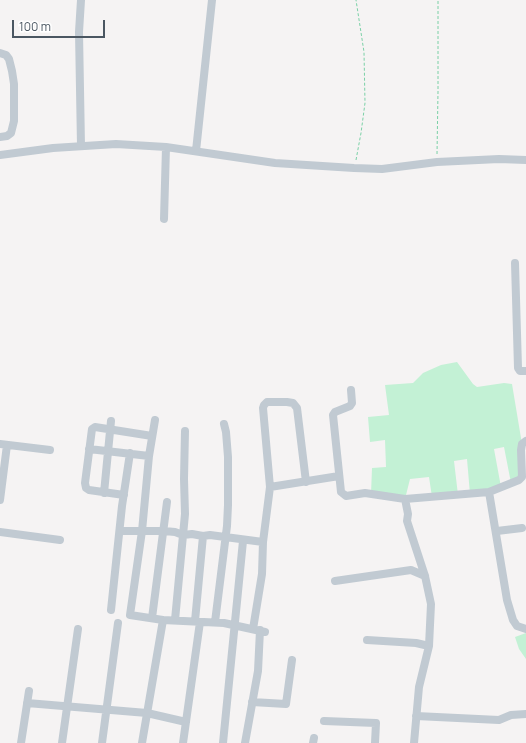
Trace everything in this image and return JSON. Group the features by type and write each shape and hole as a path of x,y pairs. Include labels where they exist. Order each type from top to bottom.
{"street":[{"path":"81,0 79,32 81,146"},
{"path":"196,151 212,0"},
{"path":"0,53 6,55 9,59 12,71 14,84 14,121 11,133 7,136 0,137"},
{"path":"0,155 53,148 116,144 166,147 275,163 354,168 382,169 437,162 500,158 526,160"},
{"path":"164,219 166,147"},
{"path":"515,263 518,368 520,371 526,371"},
{"path":"351,390 352,403 350,406 335,412 333,415 341,492 346,496 365,493 405,500 489,492 519,480 522,476 521,450 522,444 526,441"},
{"path":"245,743 258,671 263,542 270,487 263,408 267,402 293,403 297,408 306,482"},
{"path":"155,420 149,456 142,531 130,615 163,620 215,622 260,630"},
{"path":"215,622 227,526 228,480 226,432 224,424"},
{"path":"124,495 104,493 88,490 86,488 85,483 92,429 93,427 111,425 152,436"},
{"path":"104,493 111,425"},
{"path":"175,620 185,514 185,431"},
{"path":"0,500 4,444 50,450"},
{"path":"89,449 149,456"},
{"path":"112,610 130,453"},
{"path":"270,487 339,476"},
{"path":"489,492 497,531 504,579 513,620 517,626 526,629"},
{"path":"405,500 408,514 407,521 425,576 431,604 429,646 419,687 414,743"},
{"path":"152,618 167,502"},
{"path":"497,531 522,528"},
{"path":"120,531 164,531 183,535 210,535 243,541 263,542"},
{"path":"0,532 60,540"},
{"path":"183,743 197,621 203,536"},
{"path":"223,743 243,541"},
{"path":"334,581 411,570 425,576"},
{"path":"142,743 163,620"},
{"path":"102,743 118,623"},
{"path":"62,743 78,629"},
{"path":"367,640 416,643 429,646"},
{"path":"252,702 286,704 292,660"},
{"path":"21,743 29,691"},
{"path":"27,702 147,713 186,722"},
{"path":"416,716 499,720 511,715 526,714"},
{"path":"324,721 376,723 375,743"}],"path":[{"path":"354,168 365,103 364,52 356,0"},
{"path":"437,162 438,0"}],"green space":[{"path":"457,362 473,384 477,387 504,383 512,384 522,444 522,472 511,483 504,447 494,449 501,487 470,494 467,459 454,461 458,495 432,497 429,477 410,479 405,499 371,494 372,468 386,467 385,440 370,442 368,417 389,415 385,385 413,383 423,373 441,365"},
{"path":"526,633 526,659 519,649 515,637"}]}
